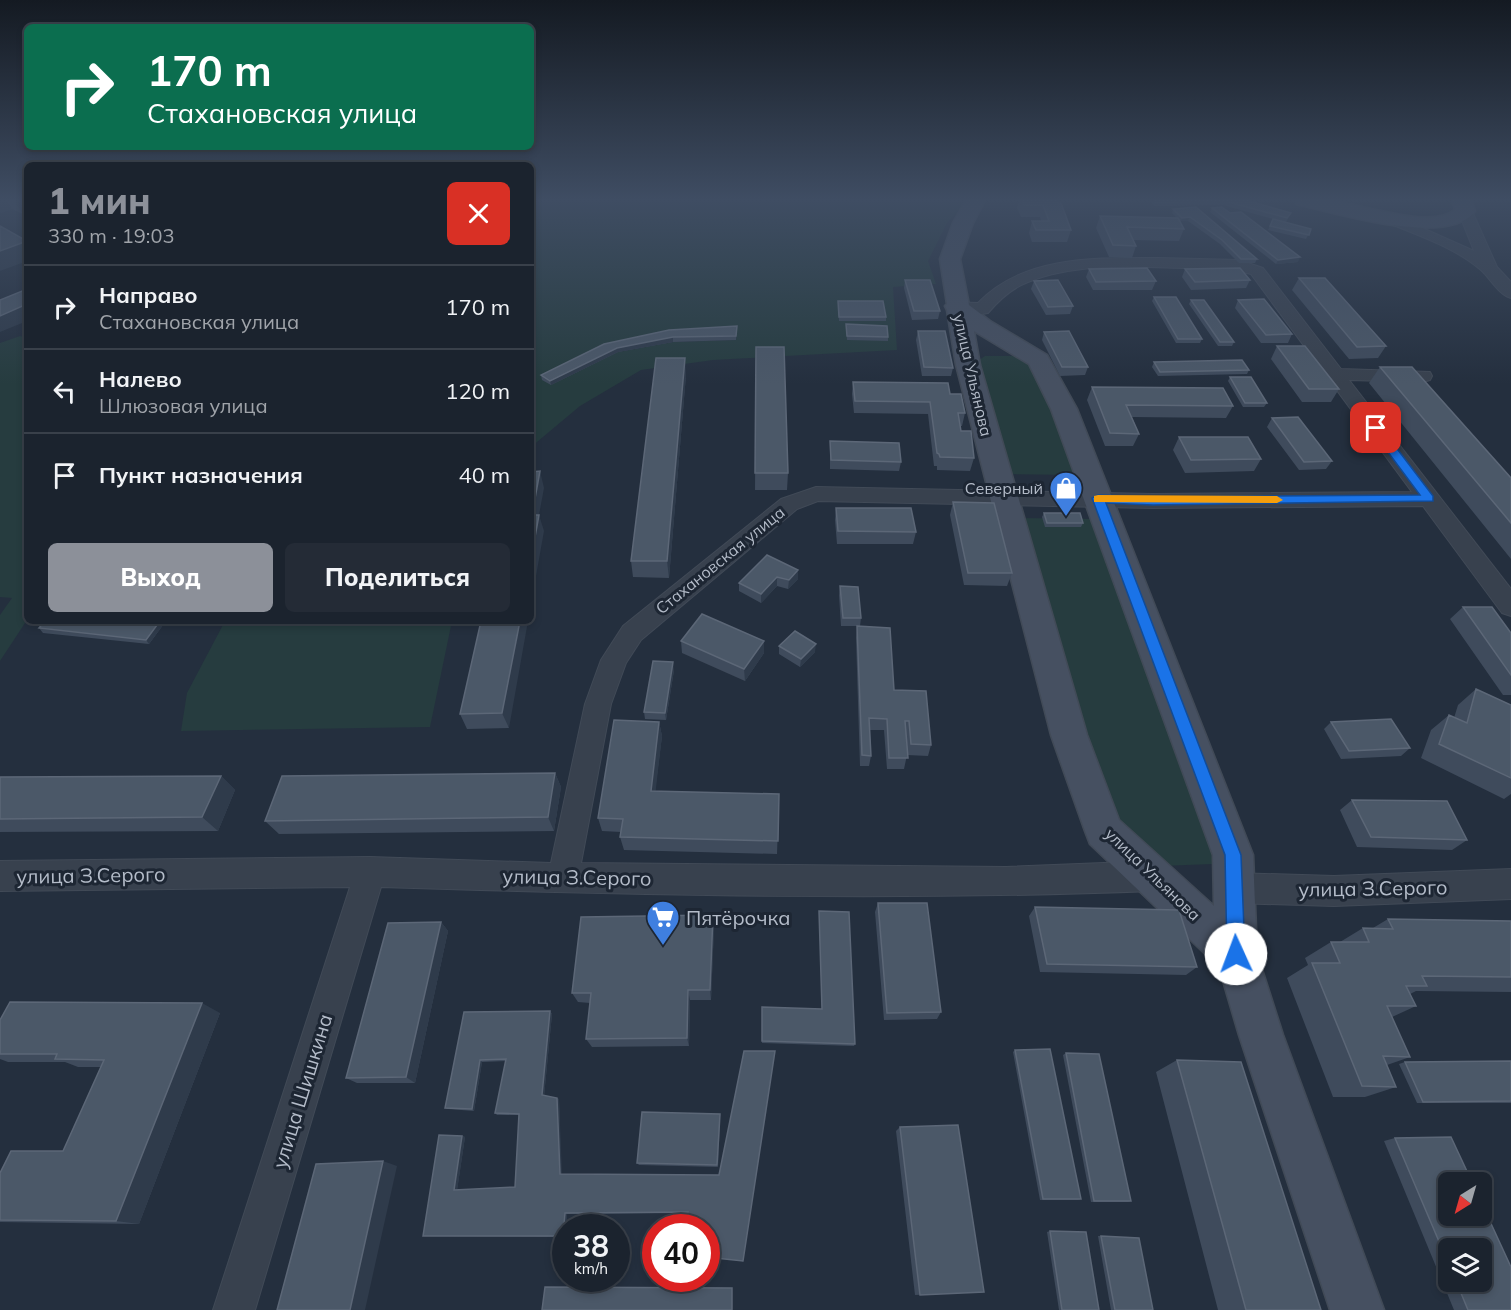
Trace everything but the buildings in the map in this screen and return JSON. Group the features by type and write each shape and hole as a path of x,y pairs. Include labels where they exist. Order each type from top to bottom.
{"street":[{"path":"950,261 956,306 982,309 1000,290 1022,278 1072,265 1239,265 1257,271 1511,607"},
{"path":"1475,261 1491,270"},
{"path":"1487,261 1491,270 1511,293"},
{"name":"улица Ульянова","path":"956,306 968,365 1069,735 1104,831 1236,954"},
{"name":"улица Ульянова","path":"956,306 982,326 1039,360 1064,409 1233,855 1236,954 1261,1035 1357,1310"},
{"path":"1335,374 1423,376"},
{"name":"Стахановская улица","path":"563,878 598,704 614,660 632,633 789,504 816,494 1098,498 1153,501 1429,498"},
{"name":"улица З.Серого","path":"0,876 370,872 563,878 1006,882 1154,876"},
{"name":"улица Шишкина","path":"234,1310 370,872"},
{"name":"улица З.Серого","path":"1234,888 1334,891 1511,884"}],"green space":[{"path":"534,261 928,261 936,284 893,287 897,350 713,360 641,370 580,406 534,444","holes":["737,331 736,340 673,342 618,352 605,348"]},
{"path":"20,336 24,337 24,624 0,661 0,615 12,598 0,597 0,343"},
{"path":"985,356 1019,356 1036,367 1077,475 1007,474 975,363"},
{"path":"1017,518 1097,519 1212,836 1213,864 1160,866 1118,826"},
{"path":"223,624 451,624 430,727 181,731 187,693"}],"slow traffic":[{"path":"1098,499 1277,500"}],"place":[{"name":"Северный","path":"1066,517"},
{"name":"Пятёрочка","path":"663,946"}],"route":[{"path":"1236,954 1233,855 1098,498 1153,501 1429,498 1376,428"}]}
